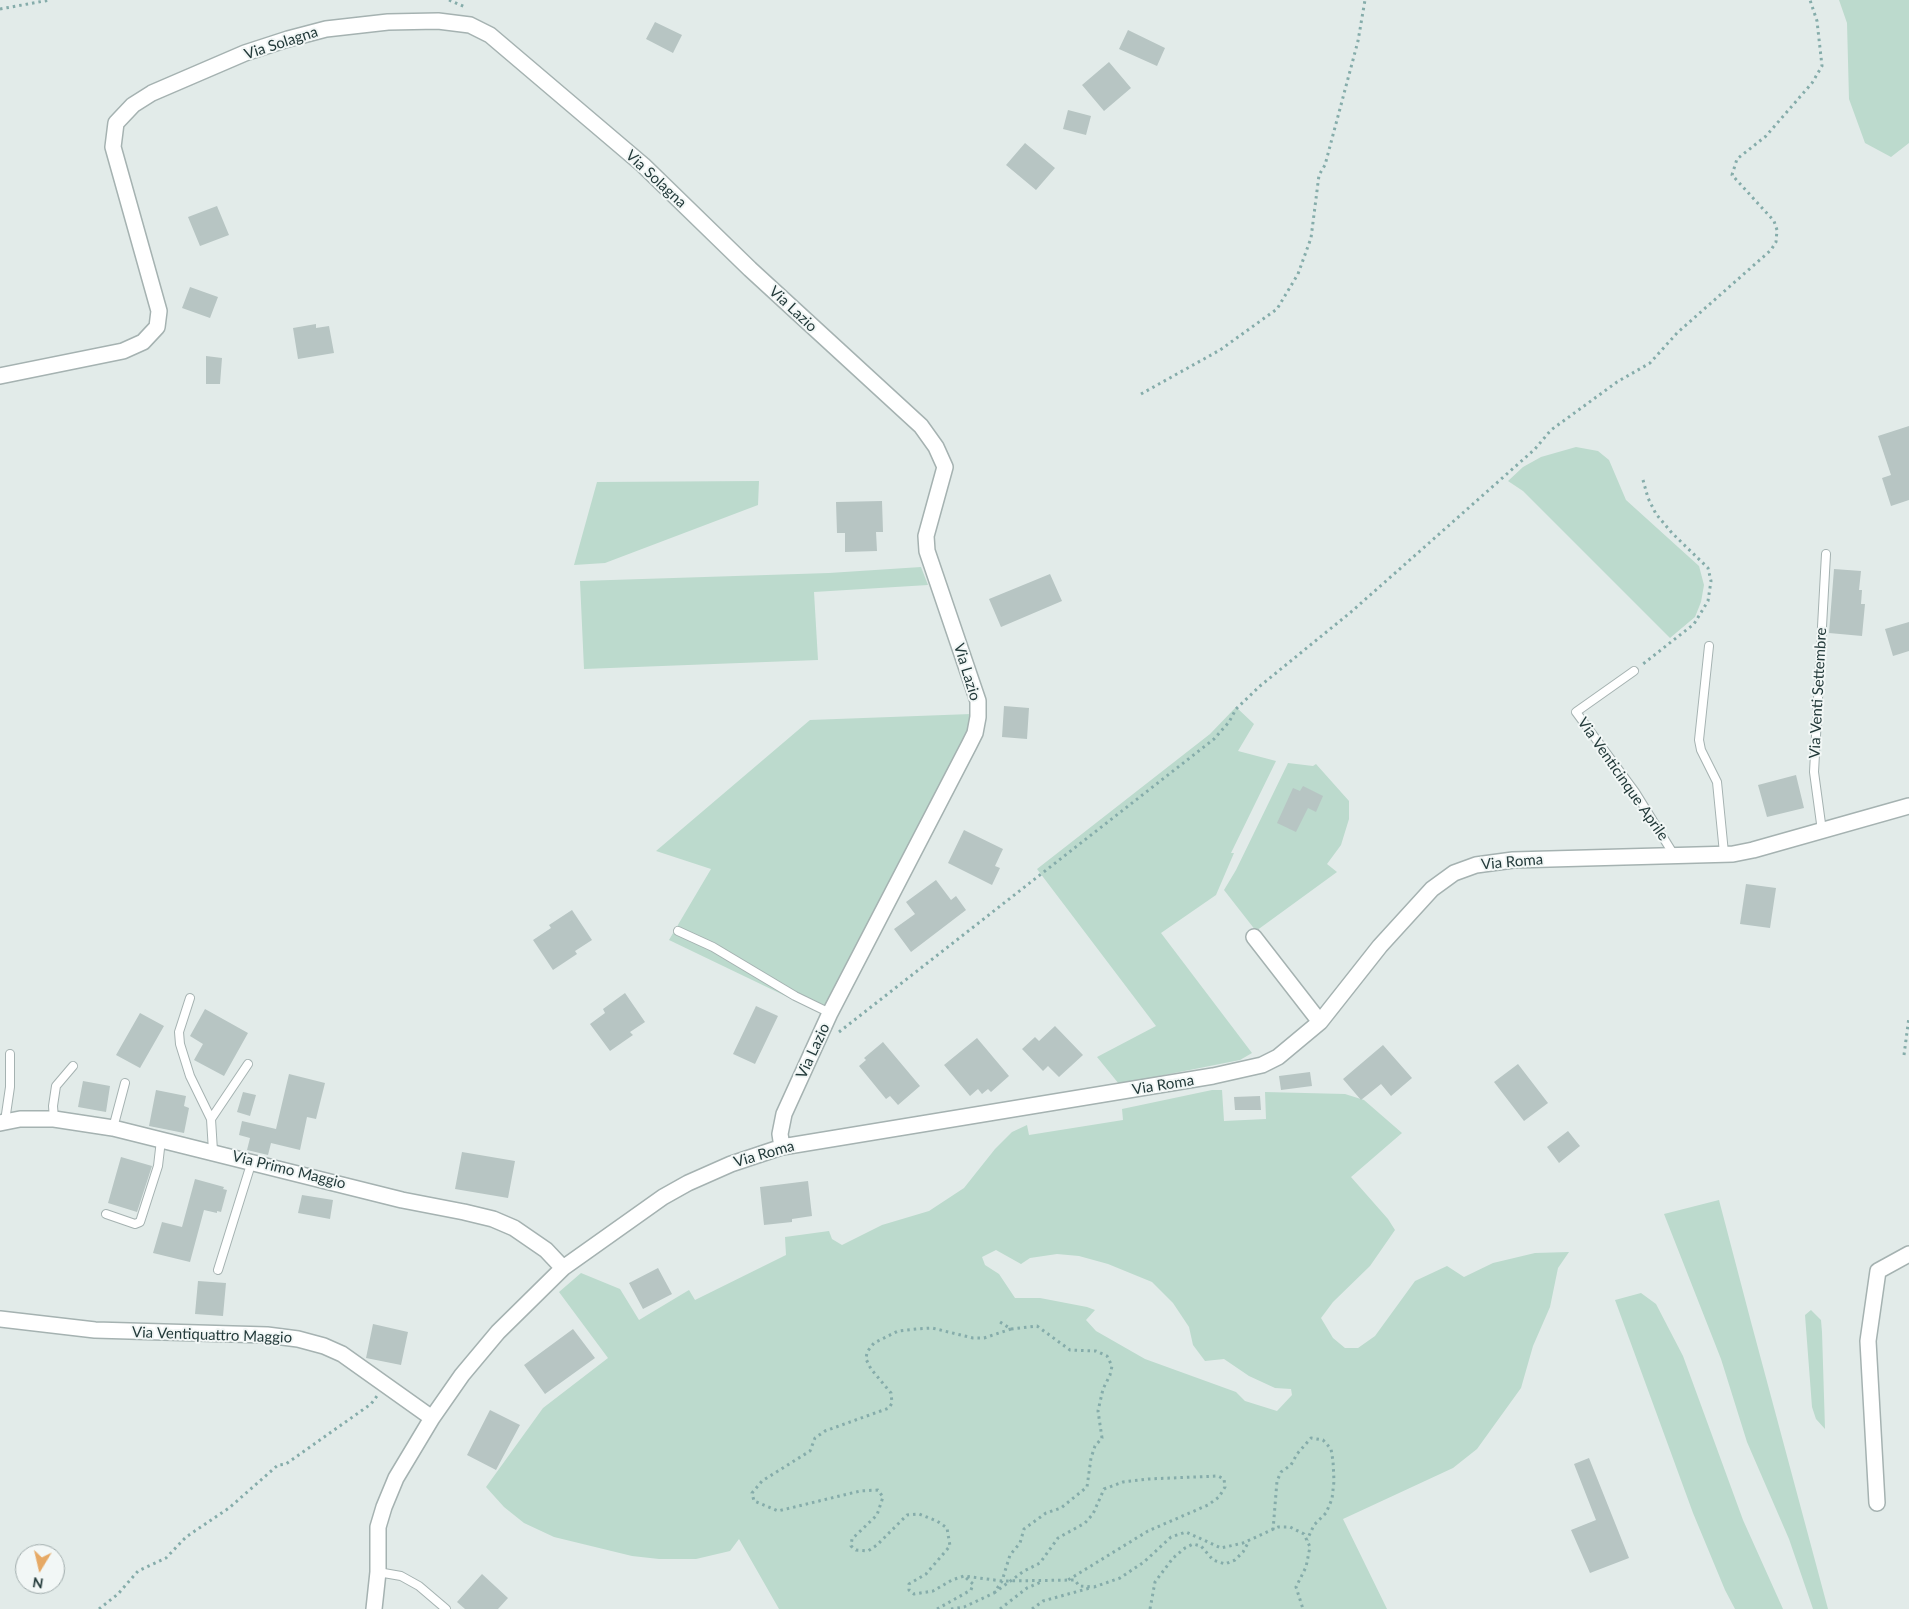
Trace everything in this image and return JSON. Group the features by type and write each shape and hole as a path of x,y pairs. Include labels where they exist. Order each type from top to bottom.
{"street":[{"name":"Via Solagna","path":"0,376 123,351 143,342 157,327 159,310 113,147 116,123 120,117 133,105 152,93 220,64 288,39 326,29 388,22 438,21 470,24 481,29 643,165 750,270"},
{"name":"Via Lazio","path":"750,270 921,426 936,447 945,467 926,536 927,551 978,701 975,733 830,1013 784,1114 780,1134 782,1147"},
{"name":"Via Roma","path":"374,1609 378,1572 378,1527 384,1507 396,1478 432,1418 476,1355 563,1268 662,1197 688,1183 731,1164 782,1147 1247,1070 1278,1057 1320,1022 1419,902 1454,873 1476,865 1500,861 1724,853 1753,850 1909,806"},
{"path":"1254,937 1320,1022"},
{"name":"Via Primo Maggio","path":"2,1122 54,1118 113,1128 213,1151 402,1200 493,1219 514,1228 546,1250 563,1268"},
{"path":"1877,1503 1868,1341 1878,1271 1909,1254"},
{"name":"Via Ventiquattro Maggio","path":"0,1320 95,1330 268,1335 298,1338 342,1354 432,1418"}],"lane":[{"name":"Via Venti Settembre","path":"1822,831 1814,772 1826,554"},
{"path":"1709,646 1699,740 1701,750 1717,782 1724,853"},
{"name":"Via Venticinque Aprile","path":"1634,671 1576,712 1635,792 1674,855"},
{"path":"678,930 713,947 795,996 830,1013"},
{"path":"190,998 179,1032 180,1044 190,1076 211,1118 213,1151"},
{"path":"2,1122 10,1086 10,1054"},
{"path":"211,1118 248,1064"},
{"path":"54,1118 53,1106 56,1086 73,1066"},
{"path":"113,1128 125,1083"},
{"path":"106,1214 135,1224 140,1222 158,1166 161,1140"},
{"path":"218,1270 252,1161"},
{"path":"378,1572 401,1576 418,1586 446,1609"}],"path":[{"path":"0,9 50,0"},
{"path":"1141,394 1220,350 1277,309 1298,274 1311,238 1319,175 1325,164 1358,41 1365,0"},
{"path":"835,1035 1214,739 1229,722 1236,710 1260,686 1351,612 1429,544 1535,448 1551,430 1617,382 1650,363 1677,333 1771,250 1776,242 1777,230 1774,220 1732,175 1737,159 1766,136 1812,83 1822,66 1817,21 1810,0"},
{"path":"1634,671 1694,624 1705,609 1711,591 1708,568 1672,533 1656,514 1648,498 1643,480"},
{"path":"1904,1054 1909,1017"},
{"path":"1000,1322 1011,1329"},
{"path":"994,1593 1002,1581 1010,1555 1020,1542 1024,1528 1046,1512 1061,1508 1087,1487 1091,1458 1095,1446 1102,1438 1098,1410 1112,1366 1107,1356 1096,1351 1070,1350 1037,1326 1011,1329 984,1338 962,1337 954,1333 932,1328 898,1331 874,1343 866,1352 866,1359 891,1393 892,1404 888,1408 825,1431 815,1438 810,1451 762,1481 752,1493 754,1501 778,1511 794,1509 860,1491 878,1490 883,1497 878,1515 855,1535 851,1546 856,1550 868,1550 877,1545 907,1515 919,1514 947,1528 950,1546 926,1574 909,1584 909,1590 914,1594 921,1594 964,1576 1002,1581 1010,1582 1075,1580 1079,1586 1094,1587"},
{"path":"99,1609 118,1594 138,1571 166,1558 186,1537 229,1508 278,1465 286,1464 371,1404 385,1385"},
{"path":"1273,1530 1277,1481 1281,1472 1291,1466 1306,1442 1311,1438 1323,1440 1331,1449 1333,1461 1334,1481 1332,1499 1326,1513 1314,1525 1306,1540"},
{"path":"951,1609 964,1607 994,1593 1024,1571 1040,1563 1058,1538 1070,1529 1085,1523 1093,1514 1104,1489 1123,1482 1148,1479 1218,1476 1224,1479 1225,1487 1219,1497 1208,1505 1148,1530 1068,1580"},
{"path":"1032,1609 1043,1601 1120,1578 1144,1562 1171,1537 1186,1532 1221,1548 1249,1540 1273,1530 1290,1527 1304,1534 1310,1548 1306,1567 1296,1588 1303,1609"},
{"path":"1150,1609 1155,1582 1172,1558 1185,1548 1193,1544 1201,1546 1213,1560 1225,1564 1235,1560 1243,1552 1249,1540"},
{"path":"937,1609 971,1590 973,1584 964,1576"},
{"path":"1000,1609 1027,1588 1043,1582"}],"green space":[{"path":"1839,0 1909,0 1909,143 1891,157 1865,143 1849,99 1847,23"},
{"path":"1576,447 1598,451 1609,460 1626,500 1699,566 1704,585 1701,602 1695,617 1670,638 1523,491 1508,481 1523,467 1541,457"},
{"path":"759,481 758,505 605,563 574,565 597,482"},
{"path":"921,567 928,585 814,592 818,660 584,669 580,581 829,573"},
{"path":"1236,707 1254,724 1238,751 1276,761 1231,853 1234,853 1216,895 1161,933 1252,1053 1240,1060 1119,1084 1097,1057 1156,1026 1037,869 1210,734"},
{"path":"971,714 969,736 825,1015 669,940 711,869 656,851 810,720"},
{"path":"1288,763 1313,766 1316,764 1349,801 1349,819 1341,845 1327,864 1337,872 1256,931 1224,890 1236,870"},
{"path":"1212,1090 1222,1090 1224,1121 1266,1119 1265,1092 1345,1094 1364,1100 1402,1133 1351,1177 1388,1219 1395,1230 1370,1266 1333,1302 1321,1318 1333,1338 1345,1348 1358,1348 1375,1336 1415,1281 1447,1266 1464,1277 1493,1263 1535,1253 1569,1252 1558,1268 1550,1307 1533,1346 1521,1388 1477,1449 1453,1468 1343,1519 1387,1609 779,1609 739,1539 730,1551 696,1559 659,1559 632,1556 554,1537 524,1523 504,1507 486,1487 543,1408 608,1358 559,1292 581,1273 620,1289 639,1320 689,1290 695,1300 786,1255 785,1237 829,1231 832,1239 842,1245 882,1225 929,1211 964,1188 995,1149 1012,1132 1027,1125 1029,1135 1123,1120 1122,1109","holes":["996,1250 1021,1264 1030,1258 1057,1254 1079,1256 1108,1264 1152,1282 1173,1303 1189,1327 1193,1345 1205,1361 1224,1359 1249,1376 1275,1388 1291,1389 1292,1395 1277,1411 1245,1401 1236,1392 1145,1359 1096,1331 1086,1320 1095,1310 1040,1298 1015,1298 999,1274 985,1265 982,1257"]},
{"path":"1719,1200 1828,1609 1813,1609 1789,1539 1747,1442 1721,1359 1664,1214"},
{"path":"1641,1293 1656,1304 1683,1356 1743,1520 1783,1609 1735,1609 1725,1590 1693,1513 1615,1300"},
{"path":"1811,1310 1821,1320 1825,1429 1816,1419 1812,1407 1805,1315"}],"building":[{"path":"655,22 682,35 673,53 646,39"},
{"path":"1128,30 1165,48 1157,66 1119,49"},
{"path":"1109,62 1131,88 1104,111 1082,85"},
{"path":"1068,110 1091,116 1086,135 1063,129"},
{"path":"1025,143 1055,168 1036,190 1006,165"},
{"path":"217,206 229,235 200,246 188,217"},
{"path":"190,287 218,297 210,318 182,308"},
{"path":"316,324 316,328 329,326 334,353 298,359 293,328"},
{"path":"206,356 222,358 220,384 206,384"},
{"path":"1909,426 1909,500 1891,506 1882,478 1891,475 1878,436"},
{"path":"882,501 883,532 876,532 877,551 845,552 845,533 837,533 836,502"},
{"path":"1834,569 1861,571 1859,590 1862,590 1861,604 1865,604 1862,636 1829,633"},
{"path":"1050,574 1062,601 1001,627 989,599"},
{"path":"1909,622 1909,651 1893,656 1885,629"},
{"path":"1004,706 1029,708 1027,739 1002,737"},
{"path":"1796,775 1804,808 1767,817 1758,785"},
{"path":"1303,786 1323,796 1316,812 1308,808 1296,832 1277,823 1293,788 1300,791"},
{"path":"964,830 1003,849 995,866 1000,868 992,885 948,863"},
{"path":"936,880 951,900 956,896 966,910 911,952 894,929 915,914 906,902"},
{"path":"1746,884 1776,888 1770,928 1740,924"},
{"path":"572,910 592,940 575,951 577,954 553,970 533,940 551,928 549,925"},
{"path":"625,993 645,1022 630,1032 633,1035 610,1051 590,1024 605,1013 603,1009"},
{"path":"756,1006 778,1016 755,1064 733,1054"},
{"path":"205,1009 248,1033 224,1076 194,1060 203,1044 190,1036"},
{"path":"140,1013 164,1026 140,1068 116,1055"},
{"path":"1055,1026 1083,1055 1059,1077 1048,1066 1043,1071 1022,1049 1035,1037 1039,1041"},
{"path":"977,1038 1009,1076 991,1092 988,1089 982,1094 978,1089 970,1096 944,1065"},
{"path":"883,1042 920,1086 898,1105 890,1096 886,1099 859,1066 866,1060 864,1058"},
{"path":"1383,1045 1412,1078 1391,1096 1381,1084 1361,1100 1343,1079"},
{"path":"1518,1064 1548,1103 1524,1121 1494,1082"},
{"path":"1310,1072 1312,1086 1281,1090 1279,1076"},
{"path":"289,1074 325,1083 316,1119 307,1117 300,1150 271,1143 268,1155 247,1150 250,1138 239,1135 242,1121 276,1129"},
{"path":"83,1081 110,1086 106,1112 78,1107"},
{"path":"156,1090 186,1096 184,1106 189,1108 184,1133 149,1126"},
{"path":"243,1092 256,1095 250,1116 237,1112"},
{"path":"1260,1096 1261,1110 1235,1110 1234,1097"},
{"path":"1568,1131 1580,1146 1559,1163 1547,1147"},
{"path":"462,1152 515,1161 508,1198 455,1189"},
{"path":"121,1157 152,1166 137,1212 108,1203"},
{"path":"195,1179 224,1187 223,1189 227,1190 221,1212 204,1210 190,1262 153,1253 162,1222 182,1227"},
{"path":"808,1181 812,1216 792,1219 792,1222 764,1225 760,1187"},
{"path":"302,1195 333,1200 330,1219 298,1213"},
{"path":"658,1268 672,1294 643,1309 629,1283"},
{"path":"198,1281 226,1283 223,1316 195,1314"},
{"path":"373,1324 408,1332 401,1365 366,1358"},
{"path":"573,1329 595,1358 545,1394 524,1365"},
{"path":"490,1410 520,1425 496,1470 467,1455"},
{"path":"1589,1458 1629,1558 1590,1573 1571,1530 1596,1520 1574,1464"},
{"path":"482,1574 508,1598 498,1609 465,1609 457,1602"}]}
